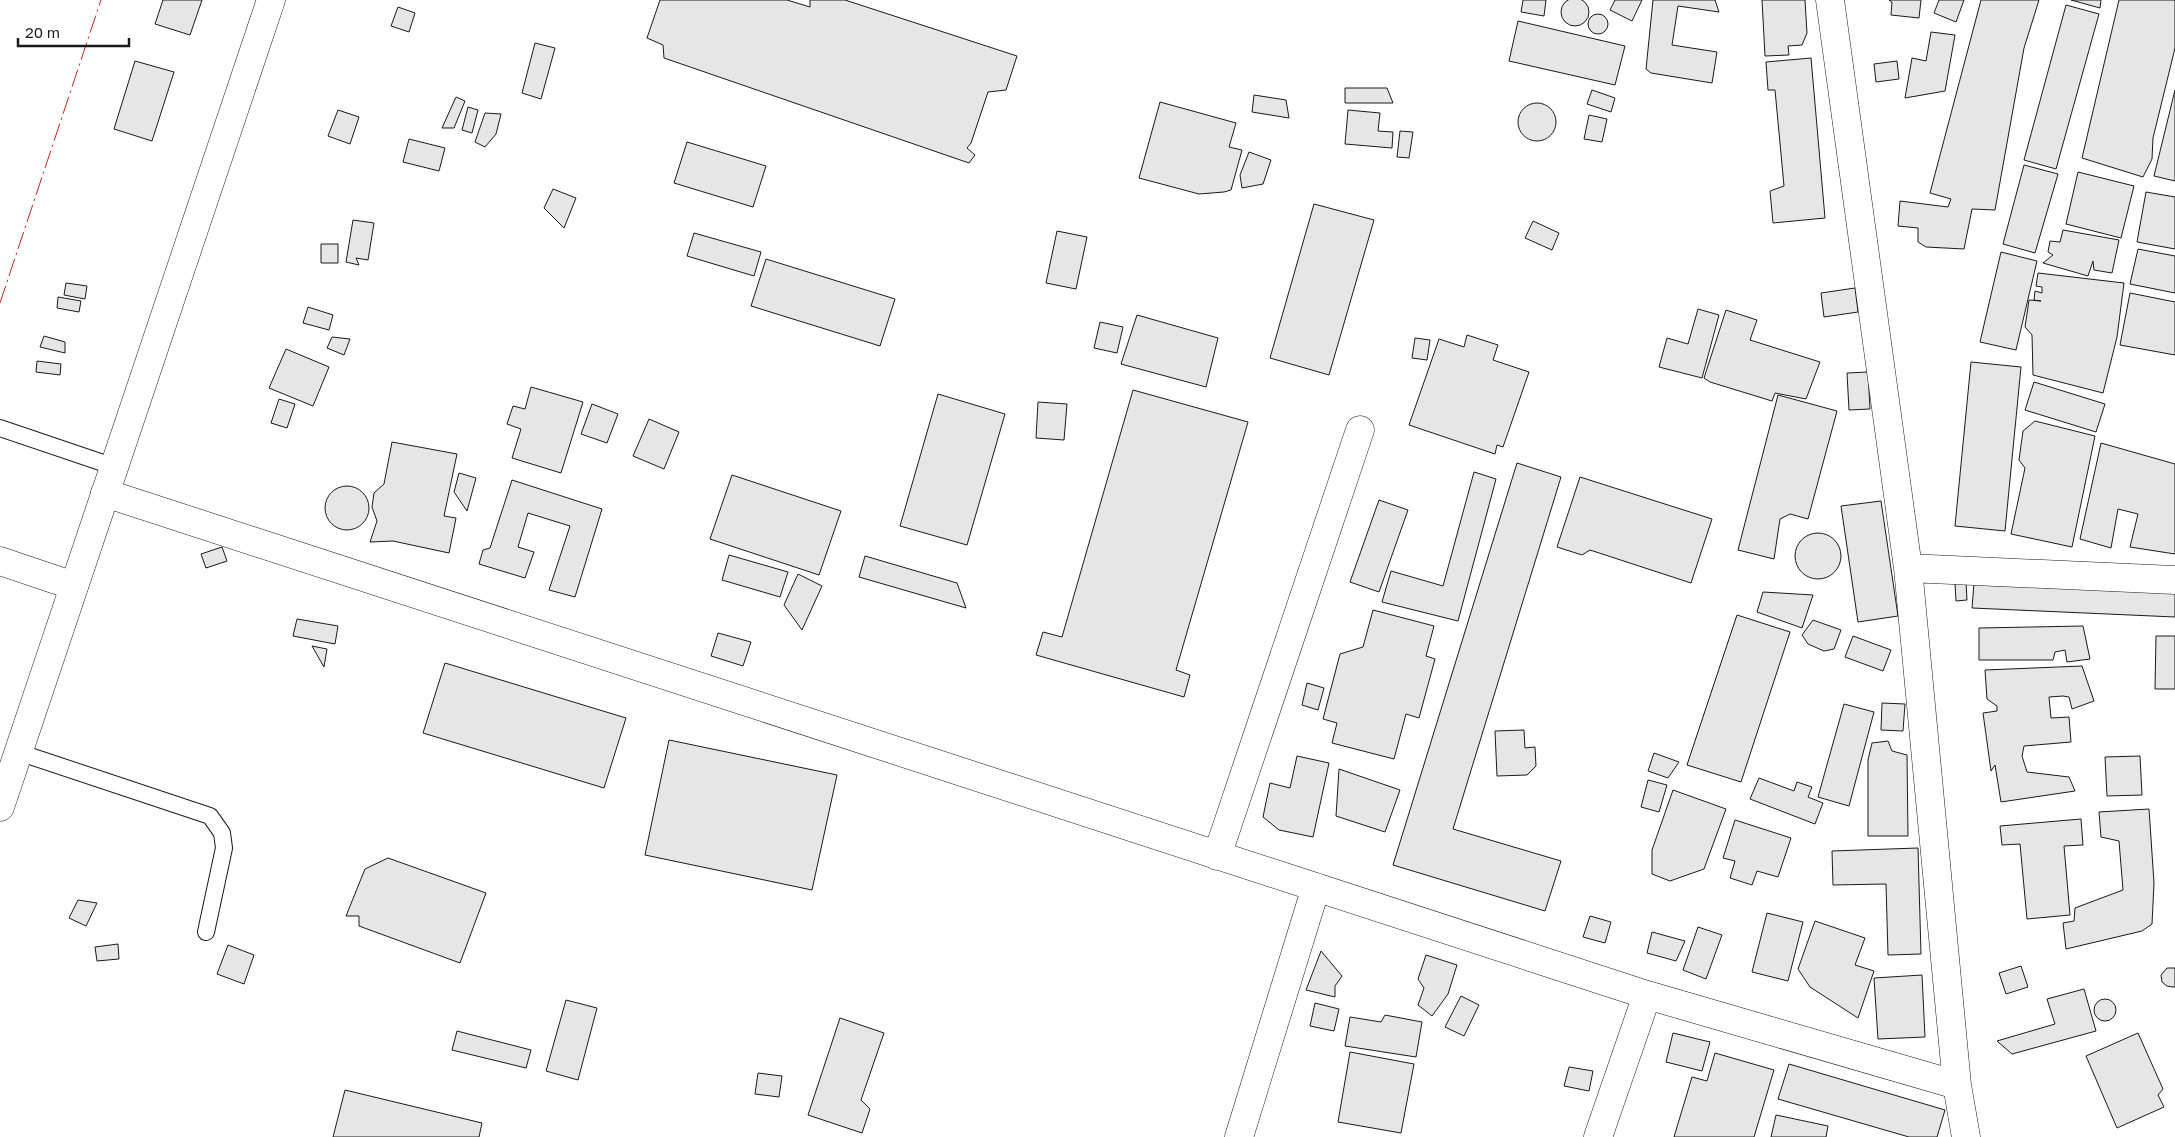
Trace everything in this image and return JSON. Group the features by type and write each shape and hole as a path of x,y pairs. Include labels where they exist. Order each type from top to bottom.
{"main road":[{"path":"0,807 271,0"},
{"path":"1830,0 1908,568 1957,1085 1966,1137"},
{"path":"1217,856 1360,430"},
{"path":"105,494 1647,996 1957,1085"},
{"path":"0,561 74,586"},
{"path":"1908,568 2175,580"},
{"path":"1239,1137 1316,887"},
{"path":"1598,1137 1647,996"}],"lane":[{"path":"0,428 114,467"},
{"path":"18,752 210,816 222,833 224,848 206,932"}],"building":[{"path":"1575,-2 1585,2 1589,12 1585,22 1575,26 1565,22 1561,12 1565,2"},
{"path":"163,0 202,0 190,35 155,24"},
{"path":"660,0 787,0 810,7 810,0 845,0 1017,56 1006,90 988,92 971,143 967,148 975,155 969,163 664,58 663,45 647,38"},
{"path":"1523,0 1546,0 1544,16 1521,12"},
{"path":"1615,0 1642,0 1632,21 1610,10"},
{"path":"1653,0 1715,0 1719,12 1678,6 1672,45 1717,52 1712,83 1651,73 1646,69"},
{"path":"1762,0 1805,0 1807,33 1802,45 1788,46 1789,55 1765,56"},
{"path":"1889,0 1921,0 1919,18 1891,15 1892,2"},
{"path":"1939,0 1964,0 1956,22 1934,13"},
{"path":"1981,0 2039,0 2024,48 1995,210 1972,209 1964,249 1926,247 1918,242 1918,228 1898,226 1900,201 1948,207 1951,199 1930,193"},
{"path":"2071,0 2101,0 2100,8"},
{"path":"2119,0 2175,0 2175,48 2153,138 2152,159 2143,177 2082,158"},
{"path":"2066,5 2099,14 2056,169 2024,160"},
{"path":"398,7 415,13 409,32 391,26"},
{"path":"1594,14 1602,14 1608,20 1608,28 1602,34 1594,34 1588,28 1588,20"},
{"path":"1518,21 1625,46 1615,85 1509,61"},
{"path":"1931,32 1955,35 1945,91 1905,98 1912,58 1926,61"},
{"path":"535,43 555,48 541,99 522,93"},
{"path":"1811,58 1825,218 1773,223 1770,191 1784,186 1775,90 1768,90 1766,62"},
{"path":"135,61 174,72 152,141 114,129"},
{"path":"1897,61 1899,79 1876,82 1874,64"},
{"path":"1345,88 1387,88 1393,103 1345,103"},
{"path":"1592,90 1615,98 1611,112 1587,104"},
{"path":"2175,90 2175,181 2154,176"},
{"path":"1254,95 1286,100 1289,118 1252,112"},
{"path":"456,97 465,101 454,128 442,128"},
{"path":"1160,102 1236,123 1229,147 1242,150 1231,190 1199,194 1139,178"},
{"path":"1537,103 1551,108 1556,122 1551,136 1537,141 1523,136 1518,122 1523,108"},
{"path":"468,107 478,110 472,133 462,130"},
{"path":"338,110 359,117 350,144 328,136"},
{"path":"1348,110 1380,113 1378,131 1393,132 1392,148 1345,144"},
{"path":"485,113 501,114 496,134 485,147 475,142"},
{"path":"1589,115 1607,119 1602,142 1584,139"},
{"path":"1400,131 1413,132 1409,158 1397,157"},
{"path":"409,139 445,148 439,171 403,162"},
{"path":"687,142 766,166 753,207 674,183"},
{"path":"1249,152 1271,160 1263,184 1242,188 1240,175"},
{"path":"2024,165 2058,174 2035,253 2003,244"},
{"path":"2078,172 2134,186 2121,238 2066,224"},
{"path":"553,189 576,198 564,228 544,208"},
{"path":"2146,192 2175,197 2175,249 2137,242"},
{"path":"1314,204 1374,220 1329,375 1270,358"},
{"path":"353,220 374,223 368,260 356,258 359,265 346,262"},
{"path":"1533,221 1559,233 1552,250 1525,238"},
{"path":"2063,230 2119,240 2112,273 2094,270 2093,261 2088,276 2043,263 2053,255 2048,252 2050,241 2060,242"},
{"path":"1057,231 1087,237 1076,289 1046,283"},
{"path":"694,233 761,252 754,276 687,256"},
{"path":"321,244 338,244 338,263 321,263"},
{"path":"2138,249 2175,256 2175,293 2130,284"},
{"path":"2001,252 2037,261 2016,350 1980,342"},
{"path":"766,259 895,299 880,346 751,306"},
{"path":"2038,273 2124,283 2117,337 2103,393 2033,375 2032,335 2025,327 2029,300 2041,301 2034,300 2035,291 2042,293 2042,287 2036,286"},
{"path":"66,283 87,286 85,299 64,295"},
{"path":"1855,288 1858,312 1824,317 1821,293"},
{"path":"2130,293 2175,302 2175,355 2120,345"},
{"path":"58,297 81,301 79,312 57,308"},
{"path":"308,307 333,315 329,330 303,323"},
{"path":"1698,309 1719,315 1702,378 1659,367 1667,338 1688,344"},
{"path":"1726,310 1757,320 1750,340 1820,362 1806,399 1775,393 1772,401 1710,382 1704,378"},
{"path":"1137,315 1218,338 1206,387 1121,364"},
{"path":"1100,322 1123,327 1117,353 1094,348"},
{"path":"1467,335 1498,345 1493,360 1529,372 1503,447 1497,445 1495,454 1409,425 1439,339 1464,347"},
{"path":"44,336 65,342 65,353 40,347"},
{"path":"332,337 350,339 344,355 327,348"},
{"path":"1415,338 1430,340 1427,360 1412,358"},
{"path":"286,349 329,367 313,406 269,388"},
{"path":"37,361 61,364 60,375 36,372"},
{"path":"1971,362 2021,367 2005,531 1955,526"},
{"path":"1868,372 1870,409 1849,410 1847,373"},
{"path":"2034,382 2105,404 2096,432 2025,410"},
{"path":"531,387 583,402 561,473 512,458 521,429 507,424 513,406 525,409"},
{"path":"1133,390 1248,422 1176,670 1190,675 1184,697 1036,655 1043,632 1062,637"},
{"path":"938,394 1005,414 967,545 900,526"},
{"path":"1778,395 1837,411 1808,519 1790,514 1780,519 1774,559 1738,550"},
{"path":"279,399 295,404 287,428 271,423"},
{"path":"1038,402 1067,404 1064,440 1036,438"},
{"path":"592,404 618,414 607,443 581,434"},
{"path":"649,419 679,432 664,469 633,456"},
{"path":"2035,421 2095,436 2072,547 2011,534 2025,468 2019,460 2023,431"},
{"path":"392,442 457,454 444,516 456,518 449,553 393,541 370,542 377,521 372,507 374,493 384,484"},
{"path":"2101,443 2175,464 2175,554 2130,547 2138,514 2118,509 2111,548 2080,539"},
{"path":"1517,463 1561,477 1453,829 1561,861 1545,911 1393,865"},
{"path":"1474,472 1496,479 1458,621 1382,602 1391,571 1443,586"},
{"path":"459,473 476,478 467,511 454,492"},
{"path":"732,475 841,511 819,575 710,539"},
{"path":"1580,477 1712,519 1691,583 1590,550 1582,555 1557,547"},
{"path":"512,480 602,509 575,597 549,590 570,526 528,513 518,547 534,552 525,578 479,564 483,550 490,548"},
{"path":"347,486 359,490 365,496 369,508 365,520 359,526 347,530 335,526 329,520 325,508 329,496 335,490"},
{"path":"1379,500 1408,510 1379,592 1350,582"},
{"path":"1881,501 1898,616 1858,622 1841,506"},
{"path":"1813,533 1823,533 1835,539 1840,547 1840,565 1835,573 1827,578 1813,579 1805,576 1798,569 1795,561 1795,551 1798,543 1805,536"},
{"path":"222,547 227,561 206,568 201,554"},
{"path":"729,555 788,572 780,597 722,580"},
{"path":"865,556 957,583 966,608 859,577"},
{"path":"798,574 822,586 802,630 784,605"},
{"path":"1966,582 1967,600 1956,601 1955,583"},
{"path":"1974,583 2175,592 2175,617 1972,608"},
{"path":"1763,592 1813,595 1802,628 1757,612"},
{"path":"1373,610 1434,626 1426,656 1435,659 1419,718 1406,714 1394,759 1332,743 1337,723 1323,719 1340,654 1363,647"},
{"path":"1737,615 1790,632 1741,782 1687,765"},
{"path":"297,619 338,626 335,644 293,636"},
{"path":"1813,620 1841,630 1834,649 1824,651 1808,644 1802,635"},
{"path":"2083,626 2090,659 2067,662 2065,650 2055,652 2053,660 1979,660 1979,628"},
{"path":"718,633 751,642 743,666 711,656"},
{"path":"1853,636 1891,650 1883,671 1845,657"},
{"path":"2156,636 2175,636 2175,689 2155,689"},
{"path":"312,646 327,649 324,667"},
{"path":"445,663 626,718 604,788 423,733"},
{"path":"2082,666 2094,701 2072,709 2069,697 2049,697 2051,718 2069,717 2071,742 2024,746 2022,756 2027,772 2069,777 2075,791 2001,802 1995,765 1991,771 1983,713 1997,711 1997,706 1987,699 1985,670"},
{"path":"1307,683 1324,688 1318,710 1302,705"},
{"path":"1882,703 1905,704 1903,731 1881,730"},
{"path":"1844,704 1874,712 1849,806 1818,797"},
{"path":"1524,730 1525,748 1535,747 1536,766 1527,775 1497,776 1495,731"},
{"path":"669,740 837,775 812,890 645,855"},
{"path":"1888,741 1892,751 1907,755 1908,836 1868,836 1868,760 1872,743"},
{"path":"1654,753 1679,762 1668,778 1648,771"},
{"path":"1297,756 1329,763 1313,837 1279,830 1263,817 1270,783 1290,788"},
{"path":"2140,756 2142,795 2107,796 2105,757"},
{"path":"1339,769 1400,790 1385,832 1336,816"},
{"path":"1759,778 1794,791 1797,782 1812,787 1808,797 1823,803 1815,824 1750,799"},
{"path":"1648,780 1667,785 1659,812 1641,807"},
{"path":"1673,790 1726,809 1704,869 1670,881 1652,874 1652,850"},
{"path":"2149,809 2154,883 2152,924 2142,931 2066,949 2063,923 2074,921 2075,908 2123,890 2119,841 2101,837 2099,812"},
{"path":"2081,819 2083,845 2064,846 2070,915 2027,919 2020,844 2002,845 2000,826"},
{"path":"1735,820 1791,838 1778,877 1757,871 1752,885 1730,878 1735,861 1723,858"},
{"path":"1918,848 1921,954 1888,955 1886,884 1833,885 1832,851"},
{"path":"388,858 486,893 460,963 359,926 359,916 346,916 365,869"},
{"path":"78,900 97,903 86,926 69,918"},
{"path":"1767,913 1803,922 1788,981 1752,972"},
{"path":"1590,916 1611,922 1605,943 1583,937"},
{"path":"1815,921 1865,938 1855,965 1874,971 1858,1018 1810,987 1798,969"},
{"path":"1698,927 1722,935 1706,979 1683,970"},
{"path":"1652,932 1685,941 1676,961 1647,953"},
{"path":"118,944 119,959 97,961 95,947"},
{"path":"228,945 254,955 244,984 217,974"},
{"path":"1321,951 1342,976 1335,986 1335,997 1306,990"},
{"path":"1426,955 1457,965 1448,994 1432,1016 1418,1005 1424,988 1418,979"},
{"path":"2021,966 2028,987 2006,994 1999,973"},
{"path":"2167,968 2175,968 2175,987 2167,986 2162,982 2161,975"},
{"path":"1922,975 1925,1037 1878,1039 1874,978"},
{"path":"2084,989 2096,1031 2012,1054 1997,1041 2055,1024 2047,999"},
{"path":"1461,996 1479,1005 1464,1036 1445,1027"},
{"path":"2105,999 2113,1002 2116,1010 2113,1018 2105,1021 2097,1018 2094,1010 2097,1002"},
{"path":"566,1000 597,1008 578,1080 546,1071"},
{"path":"1315,1003 1339,1009 1334,1031 1310,1026"},
{"path":"1385,1015 1422,1022 1416,1057 1345,1046 1350,1017 1381,1022"},
{"path":"840,1018 884,1033 861,1100 870,1109 862,1133 808,1115"},
{"path":"457,1031 531,1050 526,1068 452,1050"},
{"path":"1673,1033 1710,1042 1702,1071 1666,1062"},
{"path":"2138,1033 2163,1089 2158,1095 2164,1107 2117,1128 2086,1056"},
{"path":"1350,1052 1414,1064 1401,1133 1338,1122"},
{"path":"1715,1053 1774,1070 1754,1137 1674,1137 1692,1077 1707,1081"},
{"path":"1789,1064 1945,1110 1937,1137 1909,1137 1778,1099"},
{"path":"1569,1067 1593,1071 1589,1091 1564,1086"},
{"path":"758,1073 782,1076 779,1097 755,1094"},
{"path":"345,1090 482,1123 479,1137 333,1137"},
{"path":"1776,1115 1828,1126 1826,1137 1771,1137"}],"power":[{"path":"0,303 101,0"}]}
